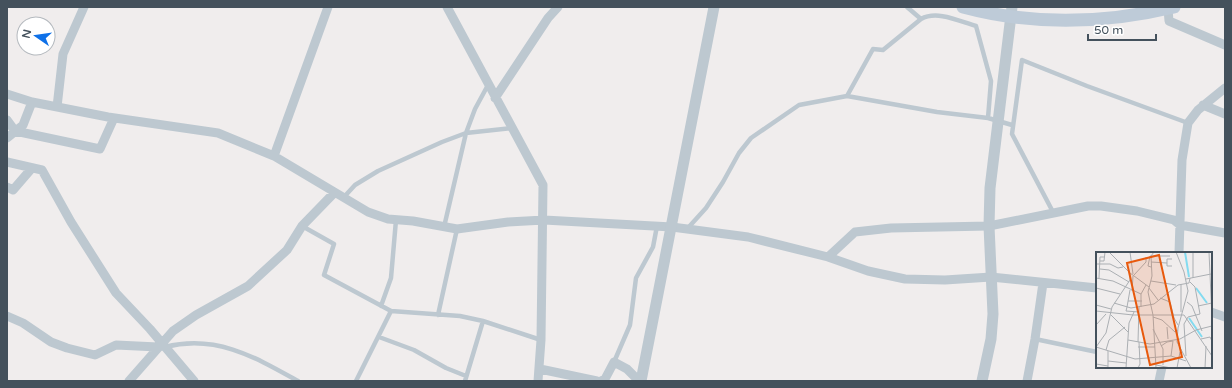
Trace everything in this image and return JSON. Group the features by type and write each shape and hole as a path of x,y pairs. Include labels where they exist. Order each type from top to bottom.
{"main road":[{"path":"963,7 1012,12 1041,21 1076,22 1122,18 1171,8"}],"street":[{"path":"57,107 64,54 84,7"},
{"path":"274,156 328,7"},
{"path":"447,7 543,185 544,220 541,340 538,381"},
{"path":"495,98 548,18 558,7"},
{"path":"640,381 672,227 714,7"},
{"path":"1171,8 1170,21 1225,45"},
{"path":"982,381 991,339 993,314 989,226 990,188 1012,12"},
{"path":"1180,252 1182,160 1188,123 1203,105 1225,88"},
{"path":"7,94 32,102 114,118 218,133 274,156 368,212 388,219 457,229 508,222 544,220 672,227 748,237 828,258 868,271 905,279 945,280 991,277 1096,288"},
{"path":"7,138 23,125 32,102"},
{"path":"1203,105 1225,114"},
{"path":"7,120 15,131 100,149 114,118"},
{"path":"7,162 42,170 71,222 116,292 194,381"},
{"path":"7,187 13,190 32,168"},
{"path":"129,381 173,331 196,315 248,286 287,250 302,226 334,193"},
{"path":"828,258 855,232 891,228 989,226 1052,212 1088,206 1101,206 1137,211 1174,220 1180,225 1225,233"},
{"path":"1027,381 1035,340 1043,283"},
{"path":"1212,312 1225,317"},
{"path":"7,316 23,323 51,342 67,348 95,355 116,345 162,345"},
{"path":"600,381 605,379 614,362 627,369 640,381"},
{"path":"1159,381 1162,368"},
{"path":"540,369 596,381"}],"lane":[{"path":"907,7 921,20"},
{"path":"847,96 873,49 883,50 928,15 936,15 976,26 991,81 988,118"},
{"path":"1052,212 1012,134 1012,125 1022,60 1188,123"},
{"path":"444,227 466,133 474,108 488,85"},
{"path":"687,229 706,208 723,182 739,153 751,138 800,105 847,96 938,112 988,118 1012,125"},
{"path":"344,197 355,185 378,171 466,133 512,128"},
{"path":"381,306 391,278 396,220"},
{"path":"302,226 334,244 324,275 391,311 460,316 483,320 541,340"},
{"path":"614,362 630,325 636,278 653,247 657,226"},
{"path":"438,315 457,229"},
{"path":"356,381 391,311"},
{"path":"379,337 414,350 465,378 483,320"},
{"path":"1035,340 1096,352"},
{"path":"162,345 190,343 225,346 298,381"}]}
